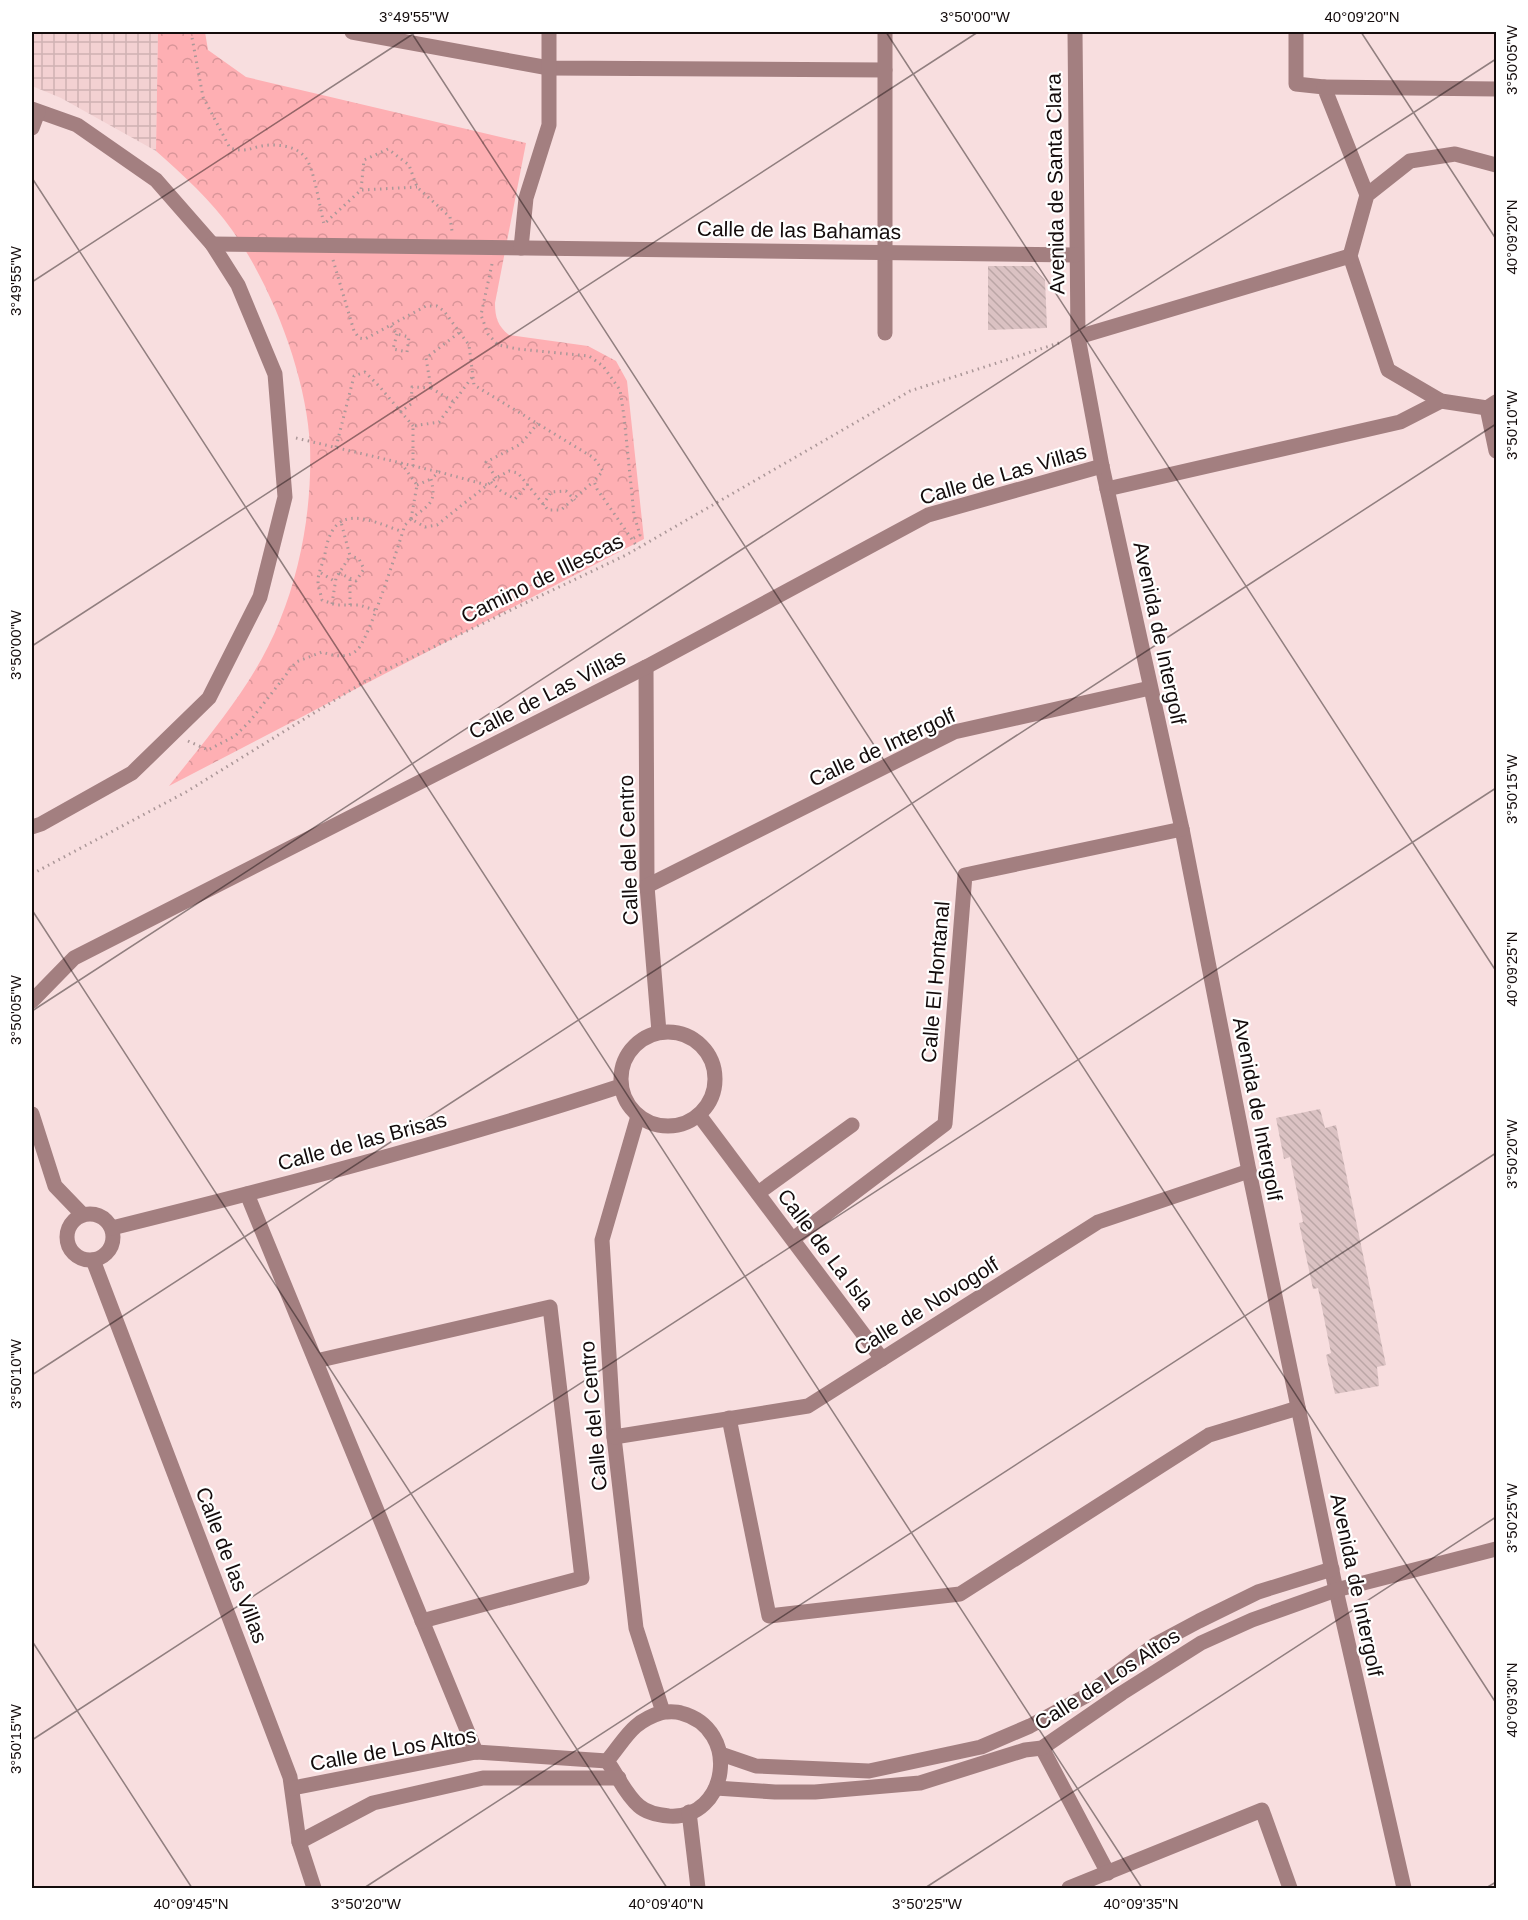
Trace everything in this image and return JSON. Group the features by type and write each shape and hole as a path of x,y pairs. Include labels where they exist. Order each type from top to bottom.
{"street":[{"path":"352,32 549,68 885,70"},
{"path":"521,248 526,198 549,125 549,32"},
{"path":"885,32 885,333"},
{"name":"Avenida de Santa Clara","path":"1075,32 1078,337"},
{"path":"1296,32 1296,84 1324,87 1497,89"},
{"path":"1324,87 1367,195"},
{"path":"32,128 35,110 76,125 156,180 212,244 238,285 275,374 285,497 260,597 209,698 132,773 32,827"},
{"path":"1497,165 1455,154 1410,161 1367,195 1350,255 1388,370 1441,401 1492,405 1497,451"},
{"name":"Calle de las Bahamas","path":"212,244 1076,255"},
{"path":"1078,337 1350,255"},
{"name":"Avenida de Intergolf","path":"1078,337 1102,466 1182,829 1249,1171 1336,1590 1404,1888"},
{"path":"1107,489 1400,422 1441,401"},
{"name":"Calle de Las Villas","path":"32,1001 74,958 646,667 928,515 1102,466"},
{"name":"Calle del Centro","path":"646,667 647,886 659,1032"},
{"name":"Calle de Intergolf","path":"647,886 954,732 1150,688"},
{"name":"Calle El Hontanal","path":"793,1239 945,1124 965,875 1182,829"},
{"path":"659,1032 675,1032 691,1037 706,1051 714,1066 715,1082 711,1098 699,1115 685,1123 669,1126 652,1124 638,1116 626,1102 621,1086 621,1070 627,1054 638,1042 659,1032"},
{"name":"Calle de las Brisas","path":"112,1228 247,1194 517,1120 621,1086"},
{"path":"32,1114 55,1186 82,1215"},
{"name":"Calle de La Isla","path":"699,1115 882,1359"},
{"name":"Calle del Centro","path":"638,1116 602,1240 614,1437 636,1628 663,1712"},
{"name":"Calle de La Isla","path":"758,1193 852,1125"},
{"name":"Calle de Novogolf","path":"614,1437 808,1406 1098,1222 1249,1171"},
{"path":"247,1194 476,1752"},
{"path":"82,1215 99,1215 112,1228 113,1244 101,1258 93,1260 78,1256 68,1243 69,1227 82,1215"},
{"name":"Calle de las Villas","path":"93,1260 293,1788 299,1842 314,1888"},
{"path":"316,1361 550,1307 582,1578 422,1621"},
{"path":"729,1418 769,1616 960,1594 1209,1435 1298,1408"},
{"name":"Calle de Los Altos","path":"716,1788 815,1792 920,1783 1025,1750 1042,1748 1122,1693 1201,1643 1252,1620 1336,1590 1497,1549"},
{"name":"Calle de Los Altos","path":"721,1754 756,1766 868,1770 981,1747 1030,1726 1084,1697 1156,1644 1199,1621 1258,1592 1332,1569"},
{"path":"663,1712 681,1713 702,1723 714,1737 721,1754 721,1772 716,1788 705,1803 689,1812 675,1816 657,1815 640,1807 627,1794 607,1761 631,1729 645,1717 663,1712"},
{"path":"1042,1748 1108,1873"},
{"name":"Calle de Los Altos","path":"293,1788 476,1752 607,1761"},
{"name":"Calle de Los Altos","path":"299,1842 373,1803 483,1778 619,1778"},
{"path":"1069,1888 1262,1810 1290,1888"},
{"path":"689,1812 698,1888"}],"path":[{"path":"191,32 203,97 230,148 242,152 269,145 290,147 305,156 310,167 324,224 361,190 417,187"},
{"path":"361,190 364,160 388,149 409,165 417,187 450,217 452,230"},
{"path":"330,246 347,310 358,338 365,339 426,306 436,306 444,311 470,345 474,385 594,458 603,471 561,510 548,510 518,473 508,471 489,483 436,525 425,527 411,519"},
{"path":"495,248 481,315 488,334 498,345 589,356 603,366 620,390 634,515 640,535 632,539 638,548"},
{"path":"392,326 397,334 409,337 407,352 393,349 397,334"},
{"path":"431,388 426,358 460,332"},
{"name":"Camino de Illescas","path":"32,874 186,792 377,674 638,548 910,391 1078,337"},
{"path":"336,447 354,376 365,372 413,426 413,466"},
{"path":"413,426 439,422 473,376"},
{"path":"400,412 411,404 412,387 431,388 454,402"},
{"path":"496,478 486,462 521,444 538,423"},
{"path":"280,435 489,483 515,499 528,484"},
{"path":"401,463 417,485 411,519"},
{"path":"417,485 431,479 439,472"},
{"path":"173,734 208,750 235,736 250,721 296,662 322,652 334,656 348,656 359,649 405,525 430,503 434,493 431,479"},
{"path":"594,481 597,489 638,548"},
{"path":"543,505 551,492 566,491 574,500"},
{"path":"375,610 359,605 332,604 322,600 318,580 326,545 333,527 346,519 364,518 403,532"},
{"path":"332,604 335,583 350,556 341,522"},
{"path":"339,573 356,581 364,569 359,559 350,556"},
{"path":"321,573 335,583"},
{"path":"350,578 350,605"}],"shaded area":[{"path":"32,32 158,32 156,151 61,98 32,86"}],"green space":[{"path":"158,32 205,32 208,50 246,77 526,143 495,303 497,317 502,328 509,335 588,346 616,361 627,381 644,539 169,786 231,707 258,665 280,620 300,557 304,534 309,490 310,446 295,362 261,278 232,230 215,208 156,151"}],"building":[{"path":"988,266 1032,266 1045,280 1047,328 988,330"},
{"path":"1320,1109 1325,1128 1336,1125 1386,1365 1377,1367 1379,1386 1335,1394 1326,1355 1331,1353 1318,1288 1313,1289 1299,1223 1303,1222 1290,1157 1284,1159 1276,1118"}]}
